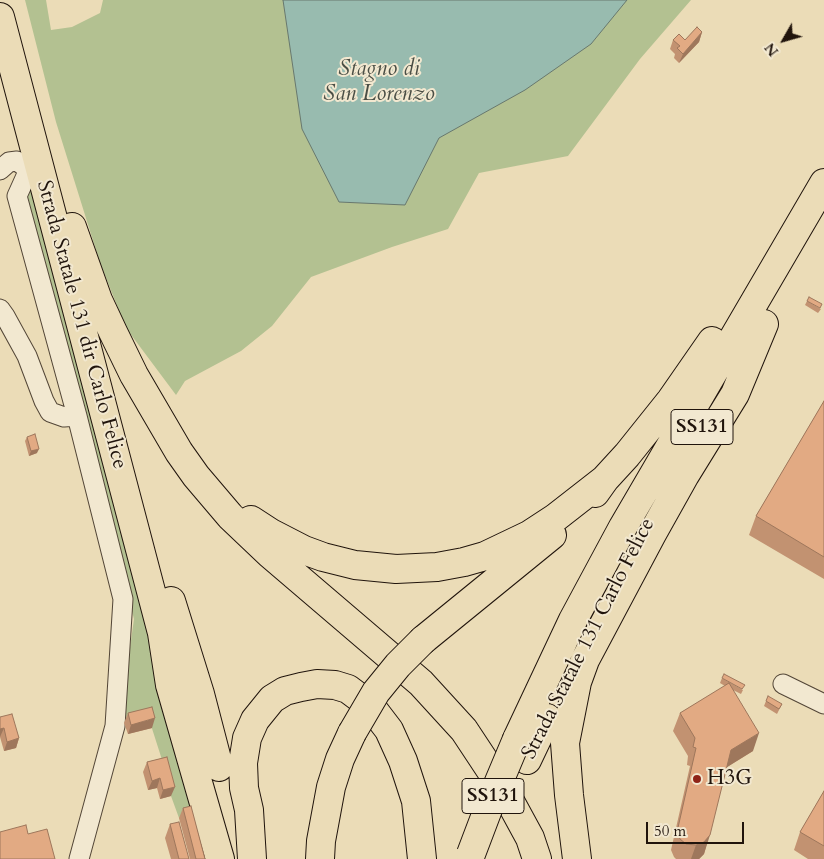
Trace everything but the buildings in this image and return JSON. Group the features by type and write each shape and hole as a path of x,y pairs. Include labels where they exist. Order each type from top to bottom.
{"highway":[{"name":"Strada Statale 131 dir Carlo Felice","path":"12,0 57,184"},
{"name":"Strada Statale 131 dir Carlo Felice","path":"0,17 32,162 162,632"},
{"name":"Strada Statale 131 Carlo Felice","path":"522,749 573,620 622,527 824,183"},
{"path":"57,184 86,268 113,332 134,375 178,452 230,516 270,554 420,683 464,730 505,792 530,838 537,859"},
{"path":"57,184 75,267 136,492 200,694 219,767"},
{"name":"Strada Statale 131 Carlo Felice","path":"477,857 493,796 522,749 615,577 824,218"},
{"path":"320,859 321,840 331,787 340,759 352,733 381,684 398,664 423,640 549,538 589,502 605,479 671,400 728,316 772,272"},
{"path":"578,859 569,795 565,743 577,682 582,667 596,637 652,534 735,394 764,324"},
{"path":"163,423 182,444 219,492 236,509 271,533 304,550 355,565 396,569 437,567 486,556 528,535 605,479"},
{"path":"162,632 219,767 252,859"},
{"path":"162,632 170,685 220,859"},
{"path":"252,859 243,764 247,738 254,720 272,699 285,691 317,684 348,689 376,713 389,730 403,761 416,801 422,859"}],"street":[{"path":"0,170 9,162 32,162 17,196 77,416 123,599 114,726 79,859"},
{"path":"0,309 27,356 50,412 64,417 77,416"},
{"path":"783,684 824,704"}],"green space":[{"path":"25,0 46,0 51,30 72,27 100,13 103,0 691,0 640,59 568,156 479,173 448,229 392,247 311,277 272,326 241,351 185,381 176,395 126,328 100,263 56,122"},
{"path":"31,186 209,859 199,859 179,818 148,716 124,723 128,662 134,619 26,200"}],"water":[{"name":"Stagno di San Lorenzo","path":"283,0 627,0 591,44 525,90 439,138 405,205 339,202 302,129"}],"place":[{"name":"H3G","path":"697,779"}]}
